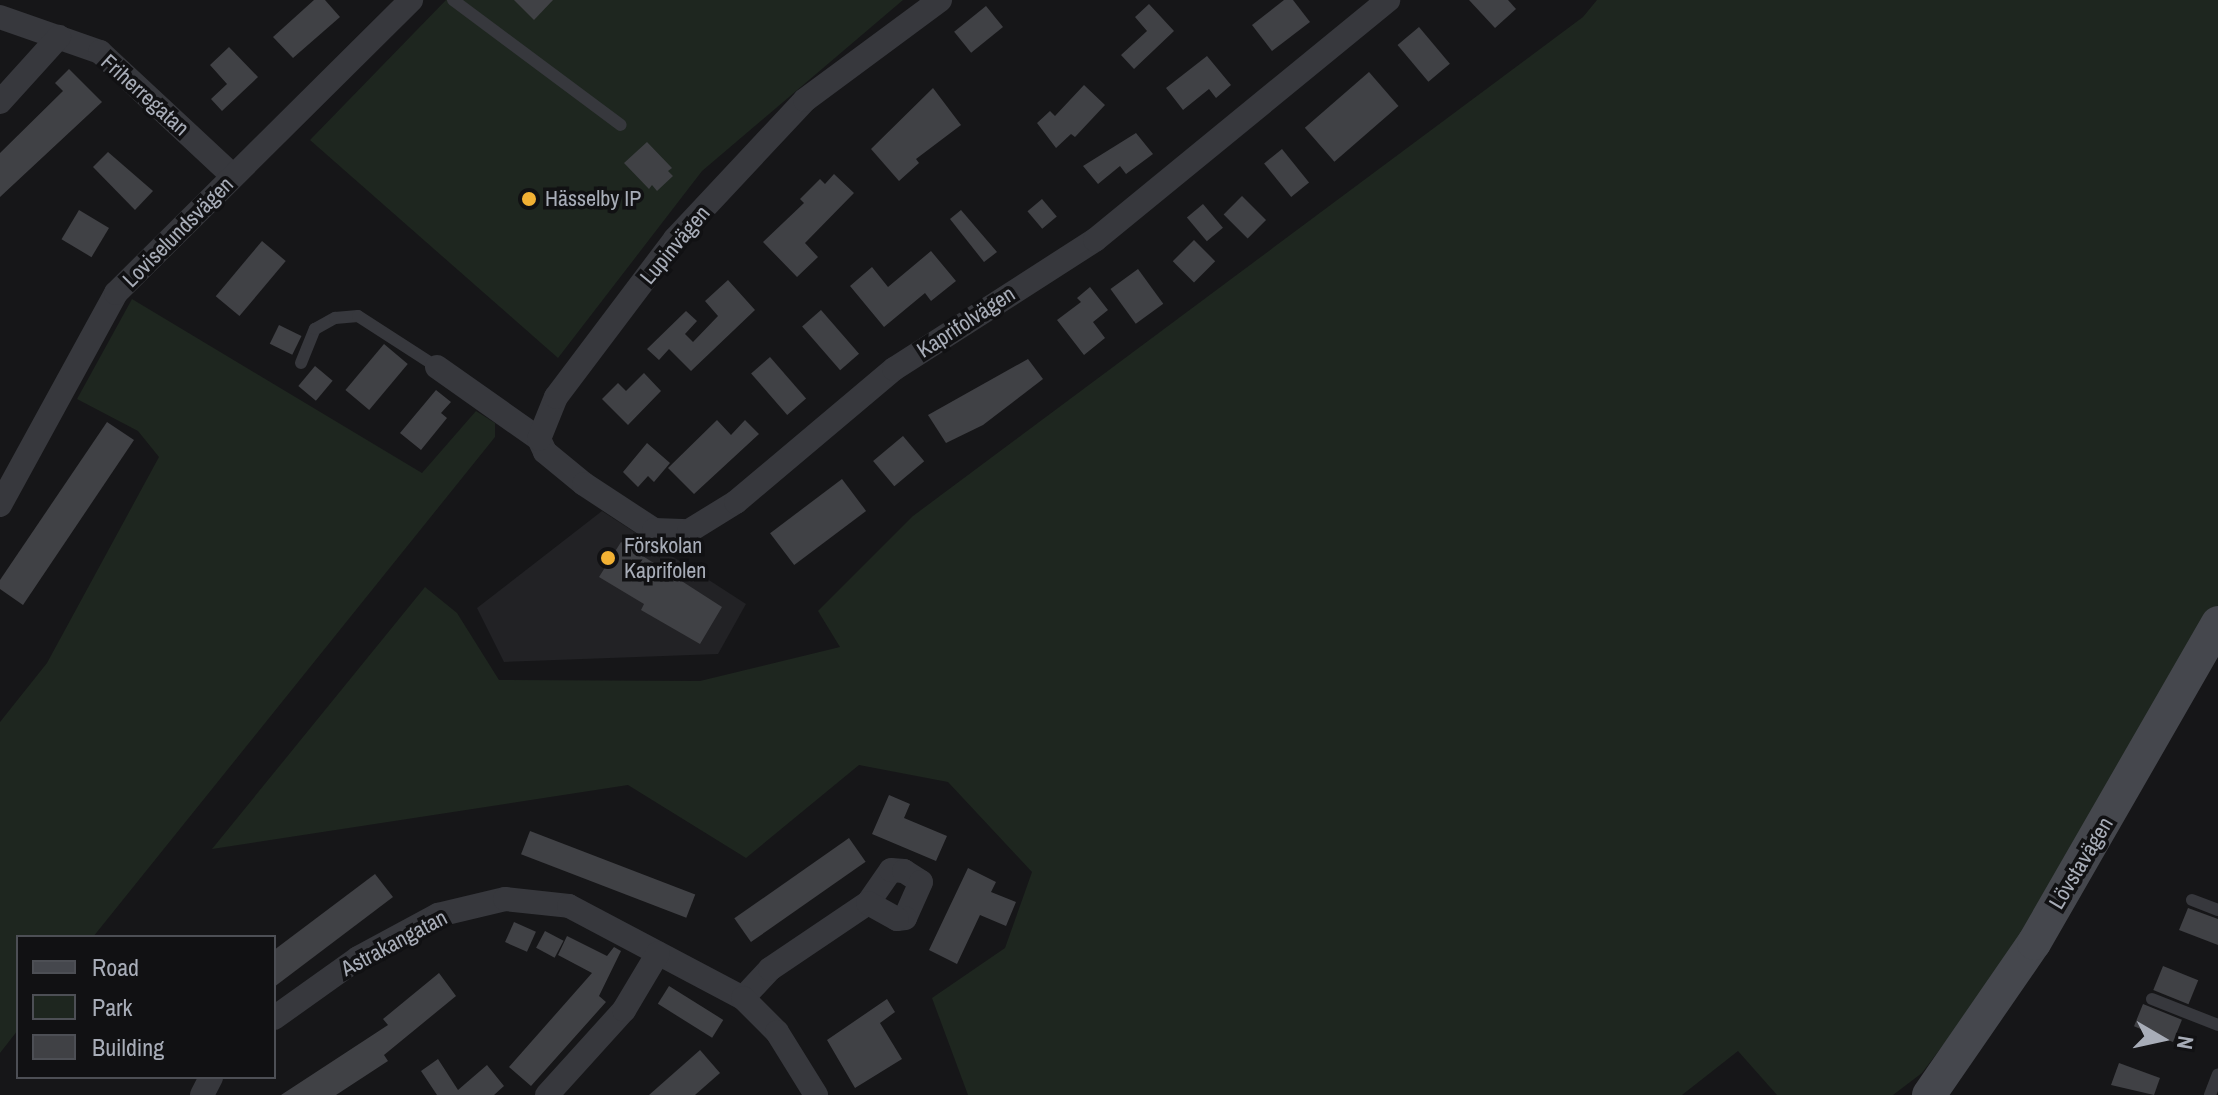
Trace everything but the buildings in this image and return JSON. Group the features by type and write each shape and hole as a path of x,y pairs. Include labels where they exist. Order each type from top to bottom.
{"street":[{"name":"Loviselundsvägen","path":"0,505 116,293 411,0"},
{"name":"Lupinvägen","path":"539,439 556,397 675,239 805,100 940,0"},
{"name":"Kaprifolvägen","path":"539,439 545,452 584,484 654,530 689,531 736,502 894,369 1095,240 1388,0"},
{"name":"Friherregatan","path":"0,17 100,52 233,176"},
{"path":"0,102 59,37"},
{"path":"437,367 539,439"},
{"name":"Lövstavägen","path":"1929,1095 2034,943 2218,623"},
{"name":"Lövstavägen","path":"1958,1095 2046,954 2218,652"},
{"name":"Astrakangatan","path":"276,1017 358,958 438,915 505,899 569,906 743,998 777,1032 816,1095"},
{"path":"743,998 770,969 868,903"},
{"path":"547,1095 624,1010 658,953"}],"lane":[{"path":"453,0 621,125"},
{"path":"301,363 315,329 335,318 358,316 437,367"},
{"path":"2192,900 2218,910"},
{"path":"2152,999 2218,1025"},
{"path":"2210,1095 2218,1074"}],"shaded area":[{"name":"Förskolan Kaprifolen","path":"602,511 746,604 718,654 504,662 477,608"}],"green space":[{"name":"Hässelby IP","path":"446,0 903,0 702,171 558,358 310,140"},
{"path":"1597,0 2218,0 2218,605 2136,755 2023,939 1922,1073 1893,1095 1777,1095 1738,1051 1682,1095 968,1095 932,998 1005,948 1032,872 948,782 859,765 746,858 628,785 212,849 425,587 457,613 499,680 700,681 840,647 818,611 913,516 1583,17"},
{"path":"132,299 422,473 476,411 495,423 495,437 95,935 16,935 16,1033 0,1053 0,722 47,663 159,457 138,431 77,399"}],"place":[{"name":"Hässelby IP","path":"529,199"},
{"name":"Förskolan Kaprifolen","path":"608,558"}]}
